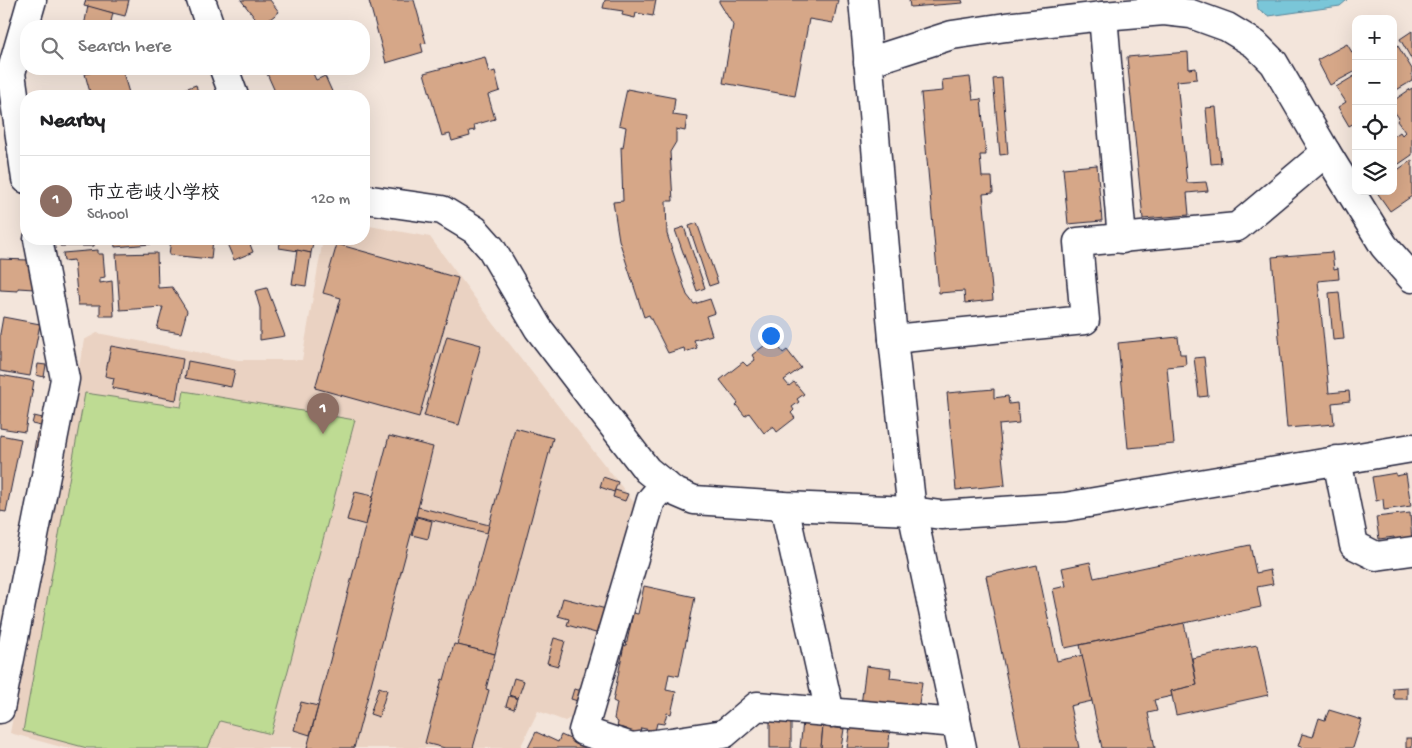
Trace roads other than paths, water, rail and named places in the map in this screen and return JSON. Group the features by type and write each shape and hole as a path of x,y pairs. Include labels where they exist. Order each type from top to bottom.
{"street":[{"path":"26,20 32,0"},
{"path":"201,0 208,20"},
{"path":"863,0 893,338 912,511 962,748"},
{"path":"868,62 952,35 1103,16 1164,11 1191,14 1227,26 1255,44 1274,63 1384,246 1412,278"},
{"path":"1103,16 1122,238"},
{"path":"17,172 11,73 20,42"},
{"path":"226,75 232,90"},
{"path":"893,338 1085,320 1078,242 1237,227 1326,152"},
{"path":"370,200 442,210 475,230 491,248 538,328 647,470 673,491 694,500 912,511 941,515 1065,507 1412,448"},
{"path":"0,709 65,379 39,245"},
{"path":"1337,460 1354,545 1376,556 1412,551"},
{"path":"665,484 651,500 582,731 632,747 724,734 757,706 945,722 956,718"},
{"path":"784,506 830,713"}],"water":[{"path":"1257,0 1347,0 1340,6 1269,16 1258,9"}],"place":[{"name":"市立壱岐小学校","path":"323,434"}]}
